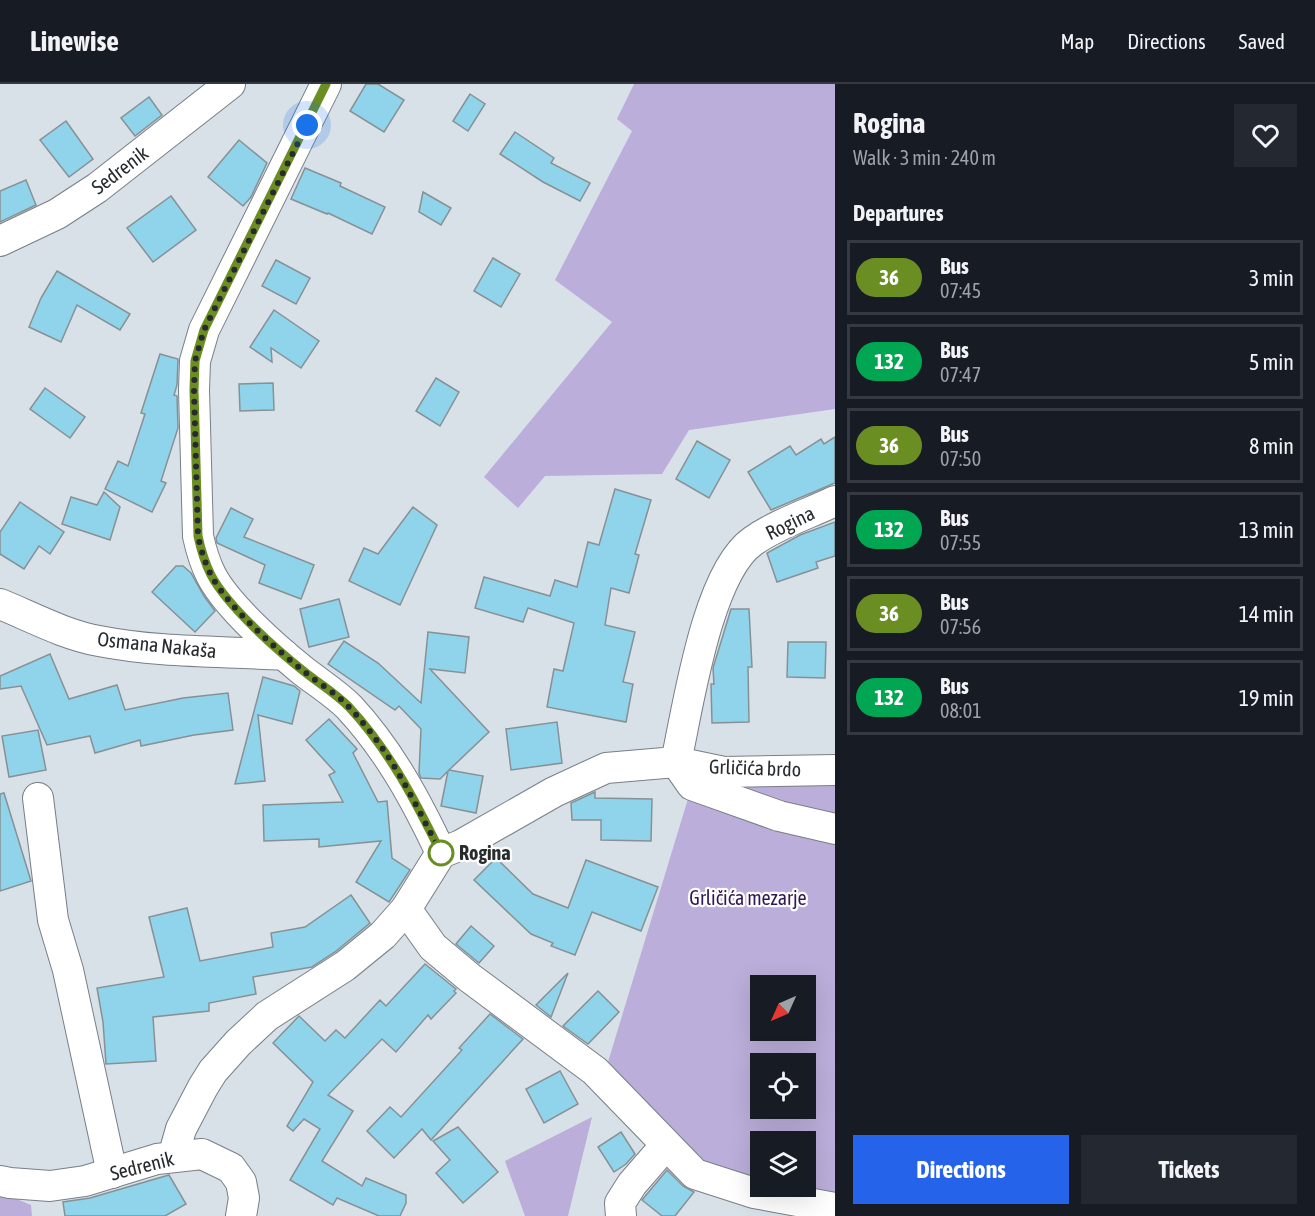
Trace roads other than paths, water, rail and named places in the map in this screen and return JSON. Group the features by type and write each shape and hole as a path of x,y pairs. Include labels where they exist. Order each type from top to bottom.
{"street":[{"name":"Sedrenik","path":"0,241 57,214 97,188 230,84"},
{"path":"326,84 204,330 195,361 198,536 202,556 212,577 227,598 284,655 347,705 384,749 409,789 441,853"},
{"name":"Rogina","path":"676,762 708,619 729,568 751,542 835,501"},
{"name":"Osmana Nakaša","path":"0,604 60,629 97,641 171,650 284,655"},
{"path":"173,1157 181,1129 203,1087 238,1043 267,1016 345,966 383,935 406,909 441,853 461,845 554,792 606,768 676,762 692,785 779,816 835,829"},
{"name":"Grličića brdo","path":"676,762 724,772 835,770"},
{"path":"38,798 53,920 68,970 112,1173"},
{"path":"406,909 433,947 470,978 595,1071 665,1146 695,1174 754,1193 835,1208"},
{"path":"621,1216 620,1203 632,1184 665,1146"},
{"name":"Sedrenik","path":"0,1181 50,1186 85,1181 157,1159 202,1154 231,1168 241,1182 244,1198 241,1216"},
{"path":"730,1170 750,1174"},
{"path":"816,1186 835,1190"}],"place":[{"name":"Rogina","path":"441,853"}],"park label":[{"name":"Grličića mezarje","path":"748,898"}]}
